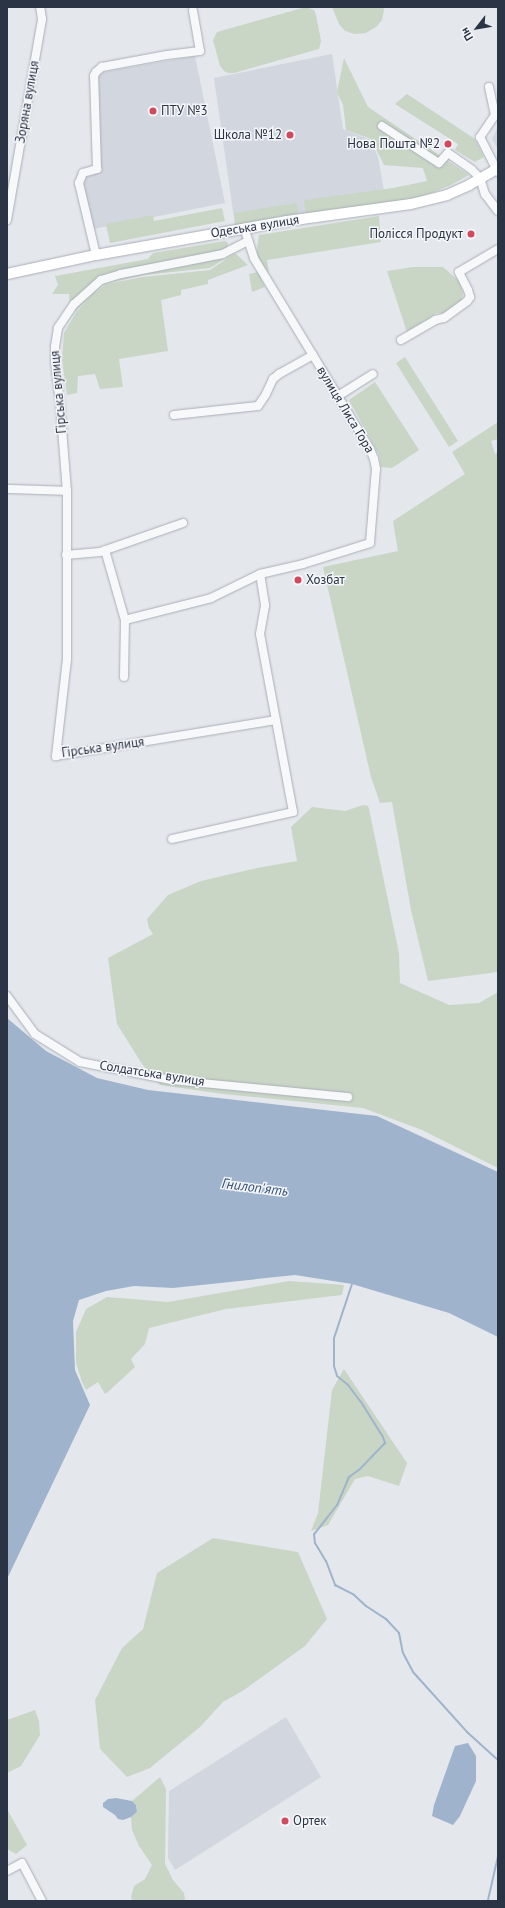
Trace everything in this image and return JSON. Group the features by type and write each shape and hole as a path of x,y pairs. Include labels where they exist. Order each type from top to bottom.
{"main road":[{"name":"Одеська вулиця","path":"7,274 244,228 416,203 447,195 498,170"}],"street":[{"name":"Зоряна вулиця","path":"7,220 42,19 40,7"},
{"path":"96,256 79,183 83,173 97,169 94,76 102,67 167,55 200,51 194,11"},
{"path":"488,87 495,115 480,137 498,170"},
{"path":"382,126 439,163 448,153 472,170 480,178 485,194 498,211"},
{"name":"вулиця Лиса Гора","path":"244,228 254,258 338,396 374,459 376,469 370,543 318,560 260,574"},
{"name":"Гірська вулиця","path":"248,241 222,254 121,274 101,280 74,304 58,328 55,346 67,491 67,659 56,756 275,720"},
{"path":"401,340 435,320 444,318 467,301 470,297 459,272 498,248"},
{"path":"174,415 258,406 273,379 278,374 313,355"},
{"path":"338,396 373,374"},
{"path":"7,489 67,491"},
{"path":"66,555 105,550 183,523"},
{"path":"105,550 125,620 124,677"},
{"path":"125,620 211,598 260,574 265,605 260,634 293,812 172,838"},
{"name":"Солдатська вулиця","path":"7,996 35,1034 80,1062 171,1080 348,1097"},
{"path":"7,1871 22,1863 42,1901"}],"shaded area":[{"name":"Школа №12","path":"332,54 343,129 371,140 378,157 386,202 373,206 235,225 214,78"},
{"name":"ПТУ №3","path":"195,56 225,203 93,229 82,183 85,175 101,170 98,73"},
{"path":"498,126 498,149 492,139"},
{"path":"286,1717 321,1777 175,1870 168,1858 169,1791"}],"green space":[{"path":"306,7 314,10 316,15 321,41 319,49 234,73 224,71 220,66 213,40 217,32"},
{"path":"332,7 383,7 384,10 382,20 376,27 366,33 354,34 345,31 339,24"},
{"path":"344,58 368,107 469,175 451,185 424,196 373,206 306,215 304,200 393,188 427,181 423,168 384,165 371,139 346,130 343,105 337,92"},
{"path":"407,94 475,139 484,157 475,162 455,150 458,144 395,104"},
{"path":"297,203 299,216 235,225 234,213"},
{"path":"222,208 225,221 110,243 106,224 153,215 154,221"},
{"path":"379,216 381,242 267,260 269,273 256,256 259,235"},
{"path":"225,241 228,243 227,248 234,253 210,268 144,275 104,284 71,315 69,294 52,294 58,285 55,276 148,259 153,253"},
{"path":"235,253 248,265 208,280 208,284 181,290 181,295 161,300 168,351 119,359 123,387 100,389 95,374 78,376 77,393 67,395 62,359 64,333 77,311 91,296 106,284 143,277 210,270"},
{"path":"413,267 443,267 460,282 463,294 461,302 446,313 437,313 407,332 387,271"},
{"path":"258,272 265,287 252,292 249,274"},
{"path":"405,357 458,441 449,447 396,363"},
{"path":"375,382 419,450 392,468 381,467 379,455 349,400"},
{"path":"498,422 498,439 491,441 495,454 498,452 498,972 428,981 411,910 392,802 380,803 371,777 323,567 398,551 393,521 465,474 452,452"},
{"path":"363,805 368,806 369,809 399,953 400,983 449,1005 479,1003 498,992 498,1168 422,1130 363,1108 223,1094 160,1085 142,1064 117,1024 108,958 153,934 149,928 147,919 168,895 201,881 257,868 297,861 291,827 312,807 345,811"},
{"path":"289,1281 344,1285 342,1295 226,1309 149,1328 145,1344 131,1359 135,1367 105,1394 98,1382 86,1390 76,1363 76,1332 86,1309 107,1297 168,1302"},
{"path":"344,1369 407,1463 399,1486 368,1476 355,1479 328,1525 311,1531 318,1513 332,1390"},
{"path":"213,1538 298,1552 327,1619 305,1646 244,1690 223,1702 200,1727 150,1768 127,1777 100,1749 95,1700 122,1648 143,1629 157,1573"},
{"path":"35,1710 39,1721 40,1735 21,1766 7,1773 7,1720"},
{"path":"160,1777 166,1789 165,1864 173,1880 184,1893 185,1901 133,1901 131,1897 134,1886 145,1879 152,1865 139,1846 132,1830 131,1817 137,1812 136,1805 132,1801"},
{"path":"7,1809 27,1845 16,1854 7,1849"}],"water":[{"name":"Гнилоп'ять","path":"7,1018 46,1051 97,1078 148,1090 377,1116 498,1172 498,1337 449,1313 352,1284 295,1275 173,1288 134,1286 106,1291 79,1300 73,1321 75,1370 90,1405 7,1579"},
{"path":"468,1743 476,1756 476,1781 460,1816 453,1825 432,1816 434,1805 455,1746"},
{"path":"116,1798 132,1801 136,1805 137,1812 131,1817 123,1820 118,1819 115,1815 103,1807 103,1803 108,1799"}],"waterway":[{"path":"352,1284 334,1338 334,1366 337,1376 348,1385 361,1402 382,1435 385,1443 360,1469 349,1477 337,1505 314,1534 315,1543 326,1561 335,1585 353,1594 366,1606 386,1619 399,1633 403,1653 413,1672 467,1732 498,1760"},
{"path":"488,1900 498,1856"}],"place":[{"name":"ПТУ №3","path":"153,111"},
{"name":"Школа №12","path":"290,135"},
{"name":"Нова Пошта №2","path":"448,144"},
{"name":"Полісся Продукт","path":"471,234"},
{"name":"Хозбат","path":"298,580"},
{"name":"Ортек","path":"285,1821"}]}
